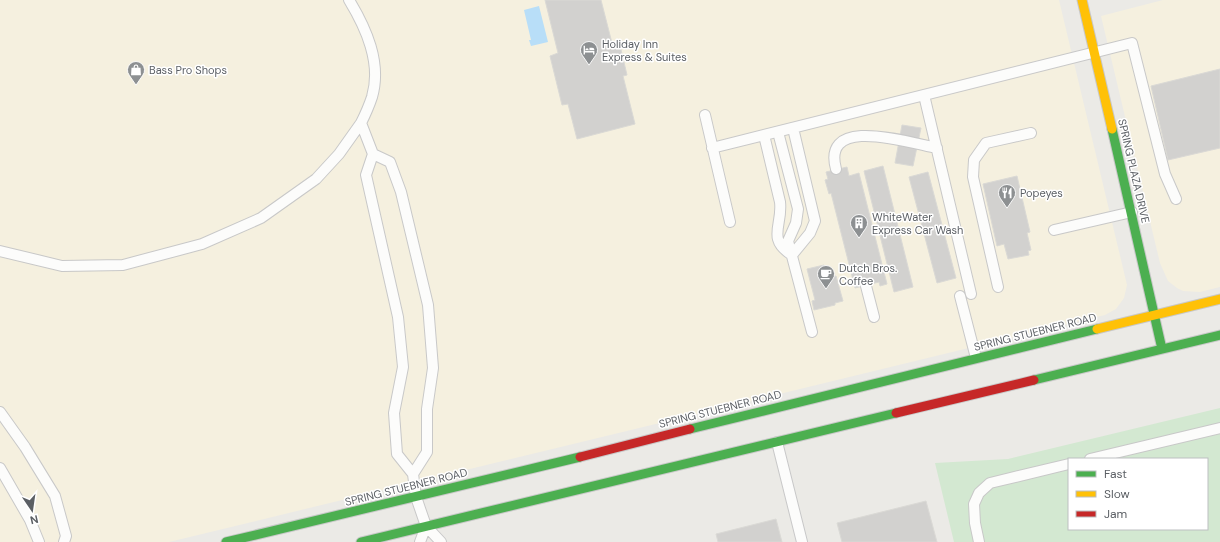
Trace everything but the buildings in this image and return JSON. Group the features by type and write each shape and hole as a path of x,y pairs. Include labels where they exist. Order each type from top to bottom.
{"main road":[{"name":"SPRING PLAZA DRIVE","path":"1082,0 1156,315 1162,349"},
{"name":"SPRING STUEBNER ROAD","path":"226,542 416,497 774,407 1220,299"},
{"path":"361,542 777,438 1220,335"},
{"path":"774,407 776,421"}],"lane":[{"path":"0,251 62,266 123,265 202,244 261,218 316,179 339,154 361,123 372,96 374,69 370,42 360,19 349,0"},
{"path":"712,148 1132,43 1165,174 1176,199"},
{"path":"924,95 971,294"},
{"path":"705,116 730,222"},
{"path":"361,123 373,154 366,175 398,317 403,367 394,413 397,454 413,474 416,497 426,526 441,542"},
{"path":"792,255 810,233 815,221 793,128"},
{"path":"778,132 798,210 796,223 788,241 812,332"},
{"path":"998,287 973,177 974,160 986,143 1030,133"},
{"path":"764,135 782,213 776,230 778,240 783,249 792,255"},
{"path":"836,169 834,161 836,148 842,140 867,135 937,148"},
{"path":"373,154 390,162 401,192 428,305 433,368 426,409 427,452 413,474"},
{"path":"1054,230 1132,212"},
{"path":"866,286 874,318"},
{"path":"960,296 976,358"},
{"path":"0,412 25,447 55,496 66,536 64,542"},
{"path":"1094,458 1220,428"},
{"path":"777,438 802,542"},
{"path":"979,542 975,523 974,504 979,493 990,483 1068,464"},
{"path":"0,468 30,520 39,542"},
{"path":"420,542 426,526"}],"shaded area":[{"path":"0,0 1059,0 1127,285 1124,298 1116,309 1105,315 169,542 0,542"},
{"path":"1163,0 1220,0 1220,287 1200,292 1183,291 1177,288 1168,281 1160,263 1101,16"}],"green space":[{"path":"1220,408 1220,542 954,542 935,463 1008,459"}],"water":[{"path":"539,6 548,42 531,46 524,10"}],"traffic: fast":[{"path":"1112,129 1162,349"},
{"path":"690,429 1097,329"},
{"path":"1034,380 1220,335"},
{"path":"361,542 896,413"},
{"path":"226,542 580,457"}],"traffic: slow":[{"path":"1082,0 1112,129"},
{"path":"1097,329 1220,299"}],"traffic: jam":[{"path":"896,413 1034,380"},
{"path":"580,457 690,429"}],"place":[{"name":"Holiday Inn Express & Suites","path":"589,65"},
{"name":"Bass Pro Shops","path":"136,85"},
{"name":"Popeyes","path":"1007,208"},
{"name":"WhiteWater Express Car Wash","path":"859,238"},
{"name":"Dutch Bros. Coffee","path":"826,289"}]}
